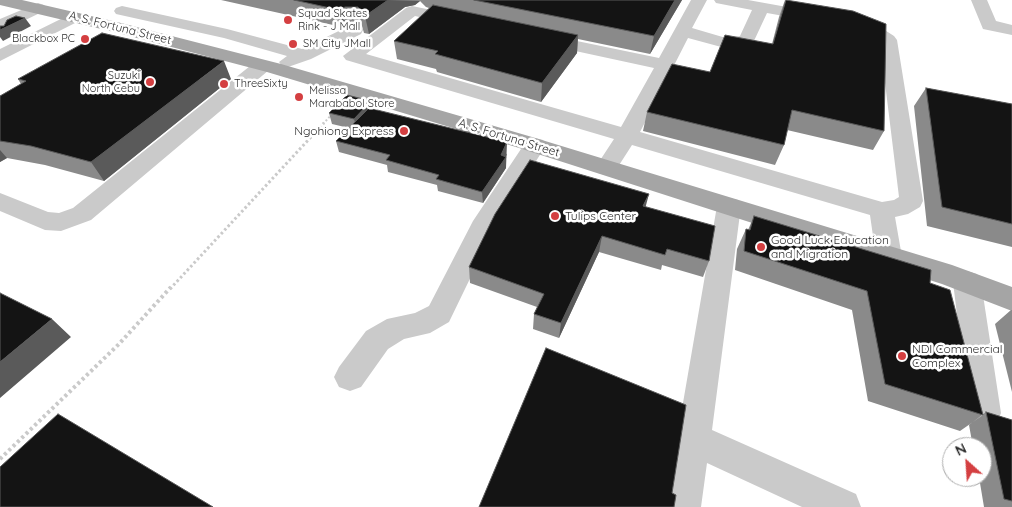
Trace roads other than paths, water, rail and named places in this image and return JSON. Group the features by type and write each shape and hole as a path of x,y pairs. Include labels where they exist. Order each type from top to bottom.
{"main road":[{"name":"A. S. Fortuna Street","path":"13,1 71,15 122,15 268,67 535,145 1012,298"}],"street":[{"path":"122,15 146,0"},
{"path":"421,12 440,0"},
{"path":"606,168 627,136 699,0"},
{"path":"480,25 412,11 352,56 882,210 899,208 911,201 888,40 874,31 848,23 722,0"},
{"path":"979,0 989,25 1012,30"},
{"path":"683,32 725,43 738,42 747,39 762,7"},
{"path":"38,8 5,23 1,27 11,31 35,30 71,15"},
{"path":"206,13 276,32 312,51"},
{"path":"0,56 71,15"},
{"path":"122,15 312,51"},
{"path":"0,201 45,220 61,222 82,214 268,67 312,51 355,30"},
{"path":"528,36 664,65"},
{"path":"350,377 377,340 397,328 420,324 439,314 482,226 535,145"},
{"path":"683,507 730,206"},
{"path":"882,210 889,257"},
{"path":"967,282 972,301 985,413"},
{"path":"693,439 844,507"}],"place":[{"name":"Squad Skates Rink - J Mall","path":"288,20"},
{"name":"Blackbox PC","path":"85,39"},
{"name":"SM City JMall","path":"293,44"},
{"name":"Suzuki North Cebu","path":"150,82"},
{"name":"ThreeSixty","path":"224,84"},
{"name":"Melissa Marababol Store","path":"299,97"},
{"name":"Ngohiong Express","path":"404,131"},
{"name":"Tulips Center","path":"555,216"},
{"name":"Good Luck Education and Migration","path":"761,247"},
{"name":"NDI Commercial Complex","path":"902,356"}]}
